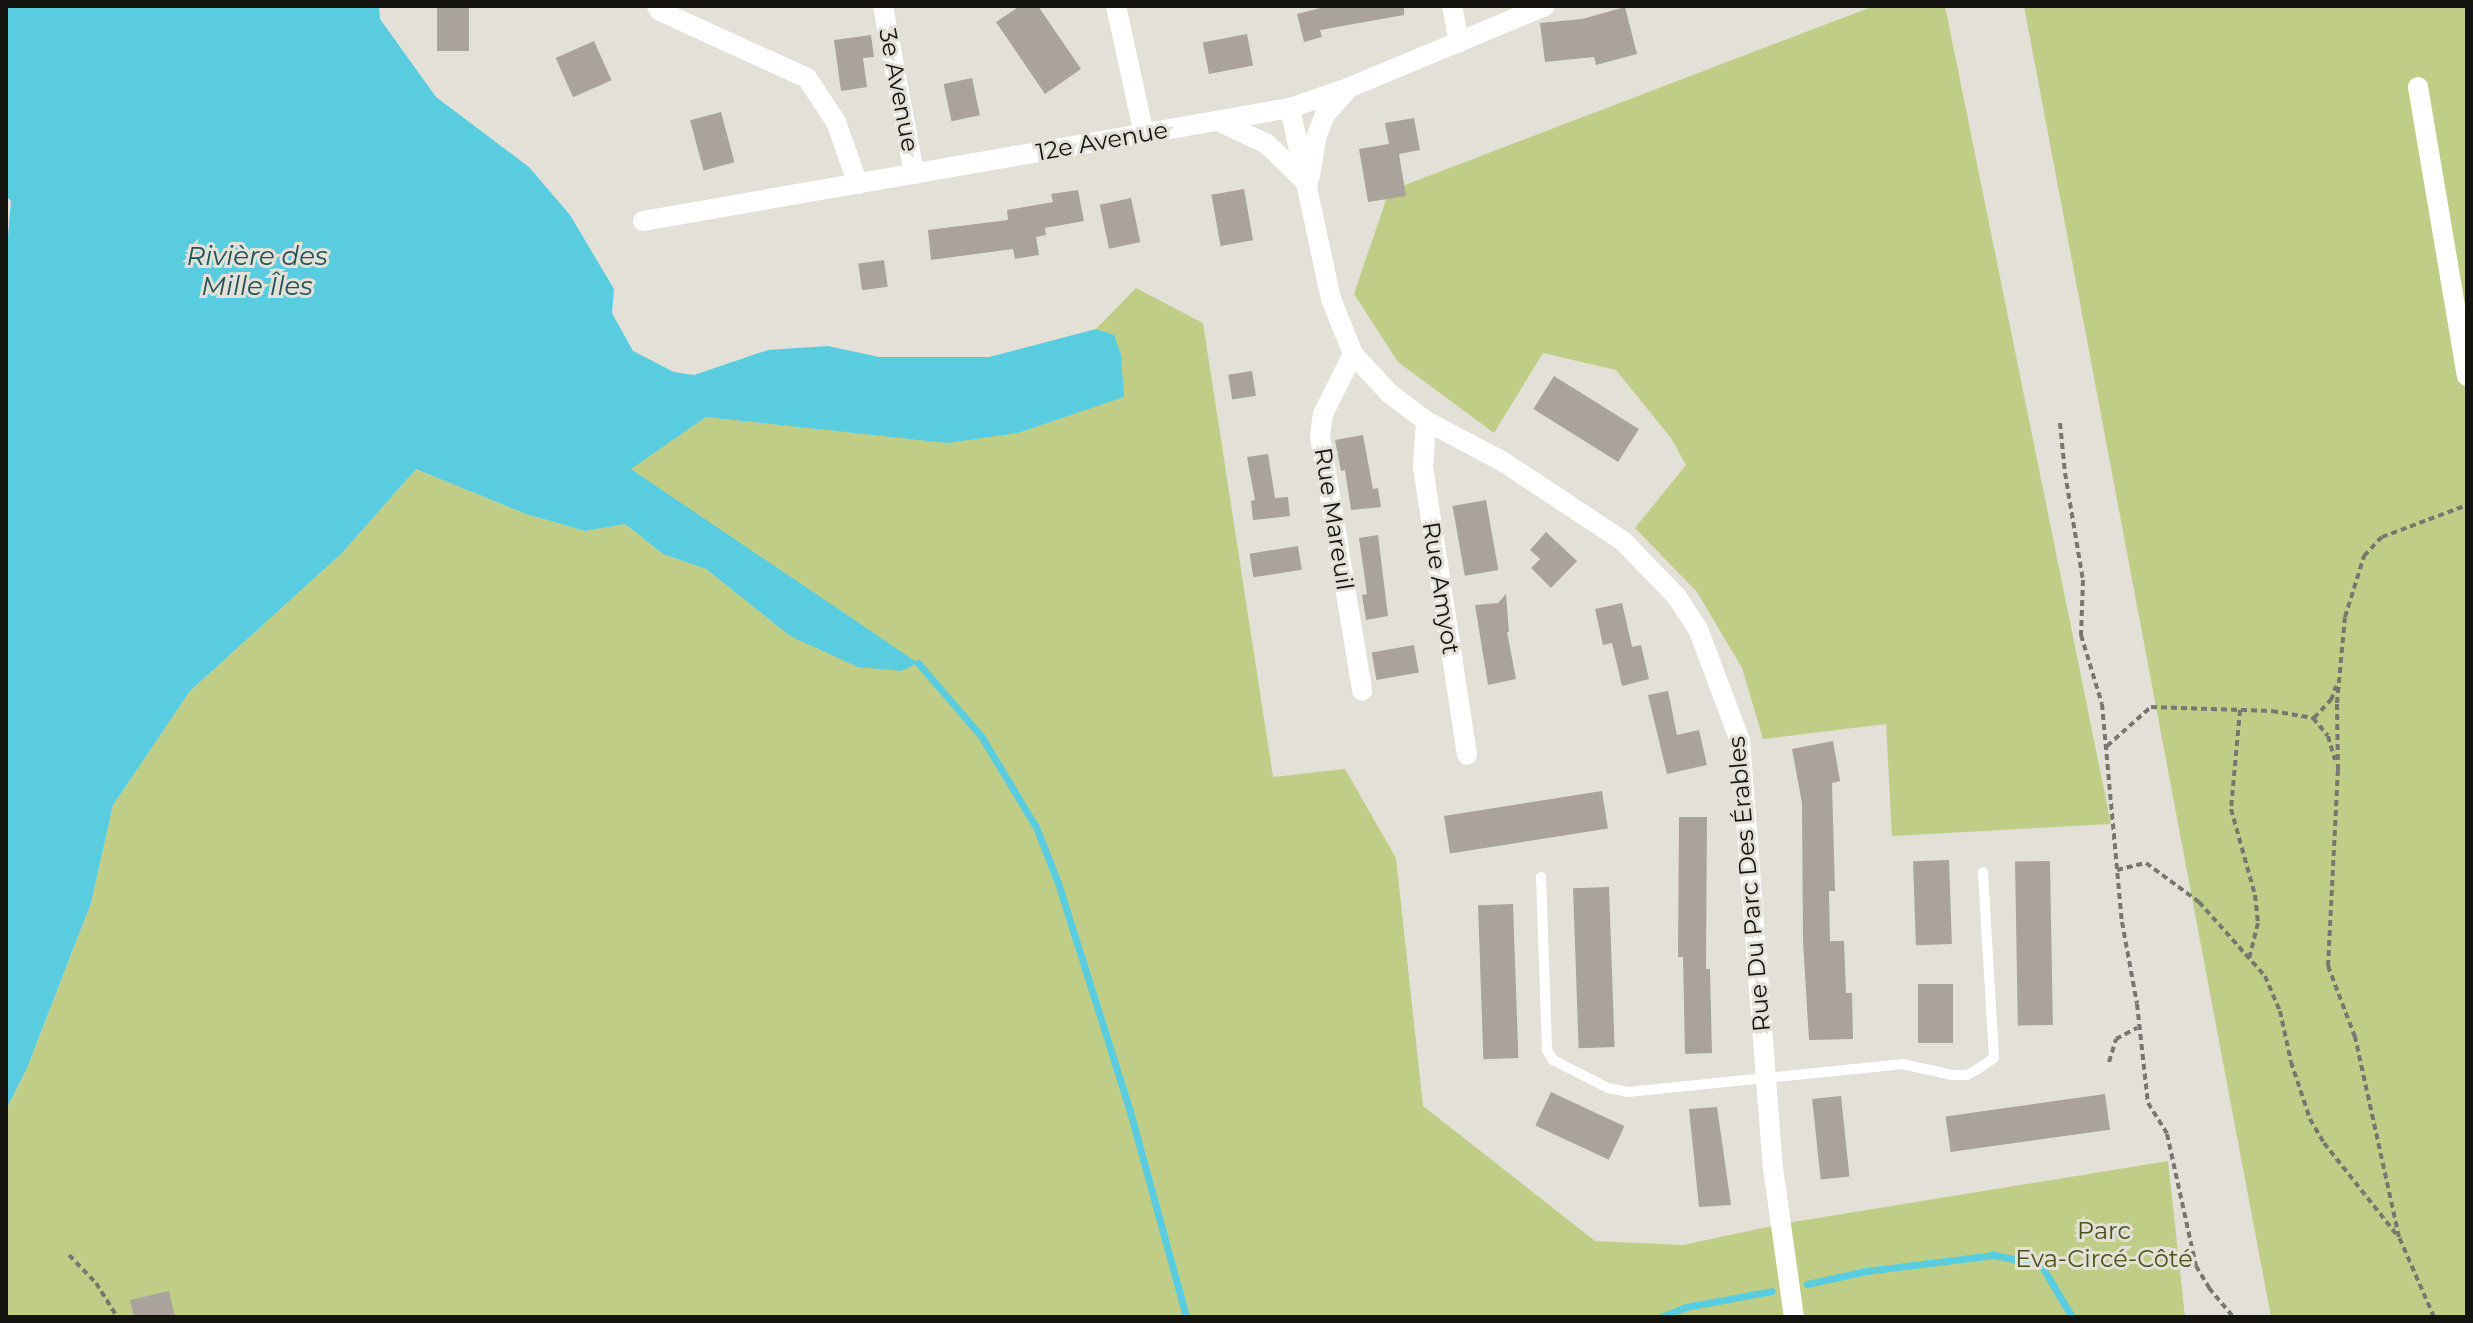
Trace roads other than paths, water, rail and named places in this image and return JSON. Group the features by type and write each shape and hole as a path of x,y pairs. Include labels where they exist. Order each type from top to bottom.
{"street":[{"path":"657,6 660,11 807,78 836,122 858,184"},
{"name":"3e Avenue","path":"883,6 914,174"},
{"path":"1116,6 1144,134"},
{"path":"1452,6 1459,42"},
{"name":"12e Avenue","path":"643,221 1290,108 1348,88 1545,6"},
{"path":"2418,87 2467,376"},
{"path":"1308,184 1316,138 1325,115 1348,88"},
{"name":"Rue Du Parc Des Érables","path":"1290,108 1331,299 1353,354 1389,393 1426,421 1502,461 1623,541 1677,597 1698,629 1740,741 1773,1168 1794,1317"},
{"path":"1216,121 1239,128 1267,144 1308,184"},
{"name":"Rue Mareuil","path":"1353,354 1323,414 1320,436 1362,691"},
{"name":"Rue Amyot","path":"1426,421 1423,467 1467,755"}],"lane":[{"path":"1541,877 1547,1050 1553,1060 1608,1088 1628,1092 1902,1064 1967,1075 1994,1058 1983,872"}],"water":[{"name":"Rivière des Mille Îles","path":"6,6 379,6 380,19 436,97 529,167 570,215 614,289 612,313 633,351 674,372 694,375 768,350 828,346 879,357 989,357 1096,329 1114,335 1121,355 1124,397 1018,433 947,443 706,417 631,469 918,663 901,671 858,667 790,636 706,569 663,554 625,524 585,531 526,514 416,469 342,553 190,691 113,805 91,903 27,1068 6,1110 6,259 11,201 6,196"}],"waterway":[{"path":"918,663 981,736 1036,827 1058,883 1129,1108 1186,1317"},
{"path":"1807,1284 1866,1271 1994,1255 2041,1265 2072,1317"},
{"path":"1662,1317 1686,1307 1772,1291"}],"park label":[{"name":"Parc Eva-Circé-Côté","path":"2104,1245"}]}
